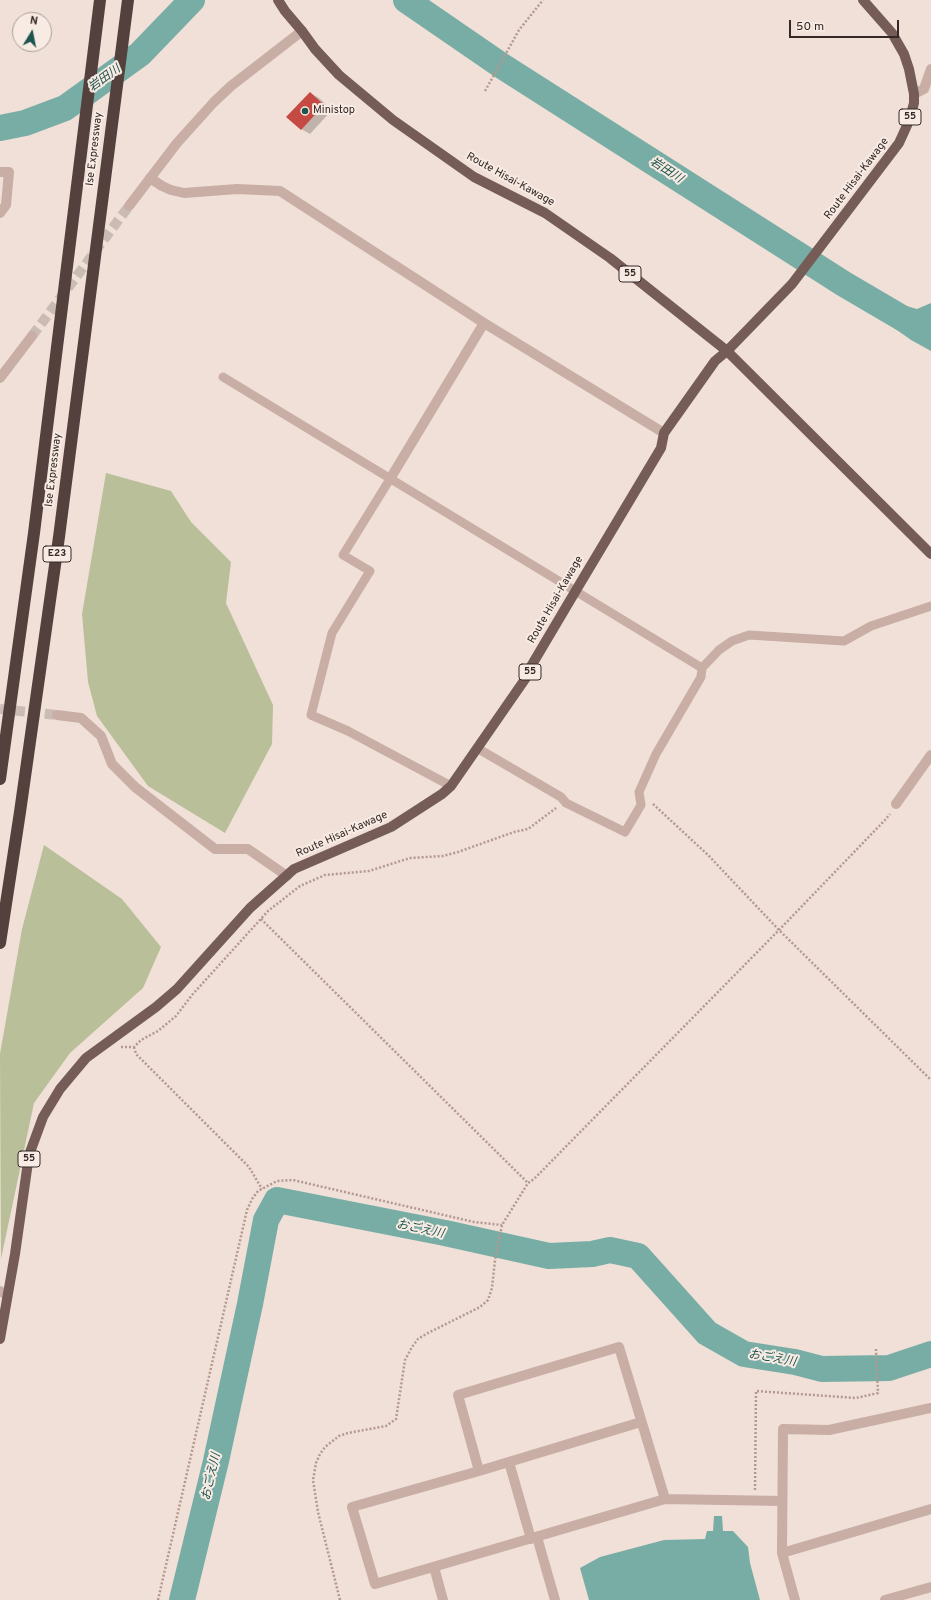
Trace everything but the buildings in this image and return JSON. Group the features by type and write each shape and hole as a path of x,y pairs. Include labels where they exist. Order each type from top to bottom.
{"highway":[{"name":"Ise Expressway","path":"0,778 34,533 100,0"},
{"name":"Ise Expressway","path":"0,943 59,537 128,0"}],"main road":[{"name":"Route Hisai-Kawage","path":"278,0 315,49 339,76 393,120 474,177 544,213 610,258 727,351 931,554"},
{"name":"Route Hisai-Kawage","path":"0,1339 4,1293 15,1254 29,1155 43,1117 54,1098 71,1075 86,1058 156,1007 177,989 250,908 294,869 391,828 409,817 451,786 526,679 530,672 530,668 661,448 664,433 715,361 727,351 792,284 899,143 909,121 914,103 914,94 909,69 904,54 892,33 863,0"}],"street":[{"path":"129,206 177,143 214,102 231,86 302,30"},
{"path":"914,94 924,89 931,70"},
{"path":"0,172 9,172 3,209"},
{"path":"150,178 170,190 184,193 236,189 280,191 484,323 664,433"},
{"path":"390,479 484,323"},
{"path":"0,378 32,336"},
{"path":"57,715 81,718 101,736 112,764 135,787 215,849 248,850 287,876"},
{"path":"896,804 931,755"},
{"path":"479,1471 458,1395 619,1347 665,1499"},
{"path":"795,1600 782,1553 783,1430 829,1430 931,1408"},
{"path":"641,1422 479,1471 352,1507 375,1584 665,1499 782,1500"},
{"path":"509,1462 555,1600"},
{"path":"782,1553 931,1509"},
{"path":"434,1567 443,1600"},
{"path":"885,1600 931,1586"}],"lane":[{"path":"223,377 702,668"},
{"path":"390,479 343,555 370,571 332,633 311,715 348,731 451,786"},
{"path":"477,748 561,797 566,803 625,832 641,805 639,792 673,723 701,677 702,668 719,650 732,641 749,635 844,641 872,626 931,606"}],"path":[{"path":"485,90 520,30 543,0"},
{"path":"639,792 708,855 778,930 931,1080"},
{"path":"116,1051 122,1047 134,1047 141,1040 158,1031 176,1016 192,994 268,911 300,886 325,875 369,871 410,858 443,856 450,854 514,832 528,829 566,803"},
{"path":"340,1600 318,1512 313,1480 316,1463 320,1454 328,1444 339,1436 348,1432 386,1426 396,1419 405,1360 418,1339 480,1306 488,1300 492,1288 495,1260 502,1225 528,1183 534,1179 885,820 896,804"},
{"path":"261,919 528,1183"},
{"path":"134,1047 136,1054 249,1167 262,1189"},
{"path":"158,1600 247,1210 252,1199 262,1189 277,1181 293,1180 474,1222 502,1225"},
{"path":"876,1349 878,1393"}],"green space":[{"path":"106,473 171,491 191,522 231,562 226,603 273,705 272,744 225,833 148,786 97,716 88,682 82,614"},
{"path":"44,845 122,899 161,947 143,988 70,1053 34,1103 1,1259 0,1054 22,929"}],"water":[{"path":"836,286 917,309 931,303 931,351 911,340"},
{"path":"714,1516 722,1516 723,1531 733,1531 748,1547 750,1563 760,1600 589,1600 580,1568 600,1557 664,1540 705,1539 707,1531 713,1531"}],"waterway":[{"name":"岩田川","path":"0,128 25,123 65,108 140,54 192,0"},
{"name":"岩田川","path":"406,0 502,66 844,284 931,335"},
{"name":"おごえ川","path":"182,1600 216,1461 250,1304 266,1220 277,1200 445,1233 549,1256 592,1254 610,1250 638,1256 707,1333 744,1354 795,1362 822,1369 889,1368 931,1354"}],"tunnel":[{"path":"32,336 129,206"},
{"path":"0,709 57,715"}],"place":[{"name":"Ministop","path":"305,111"}]}
